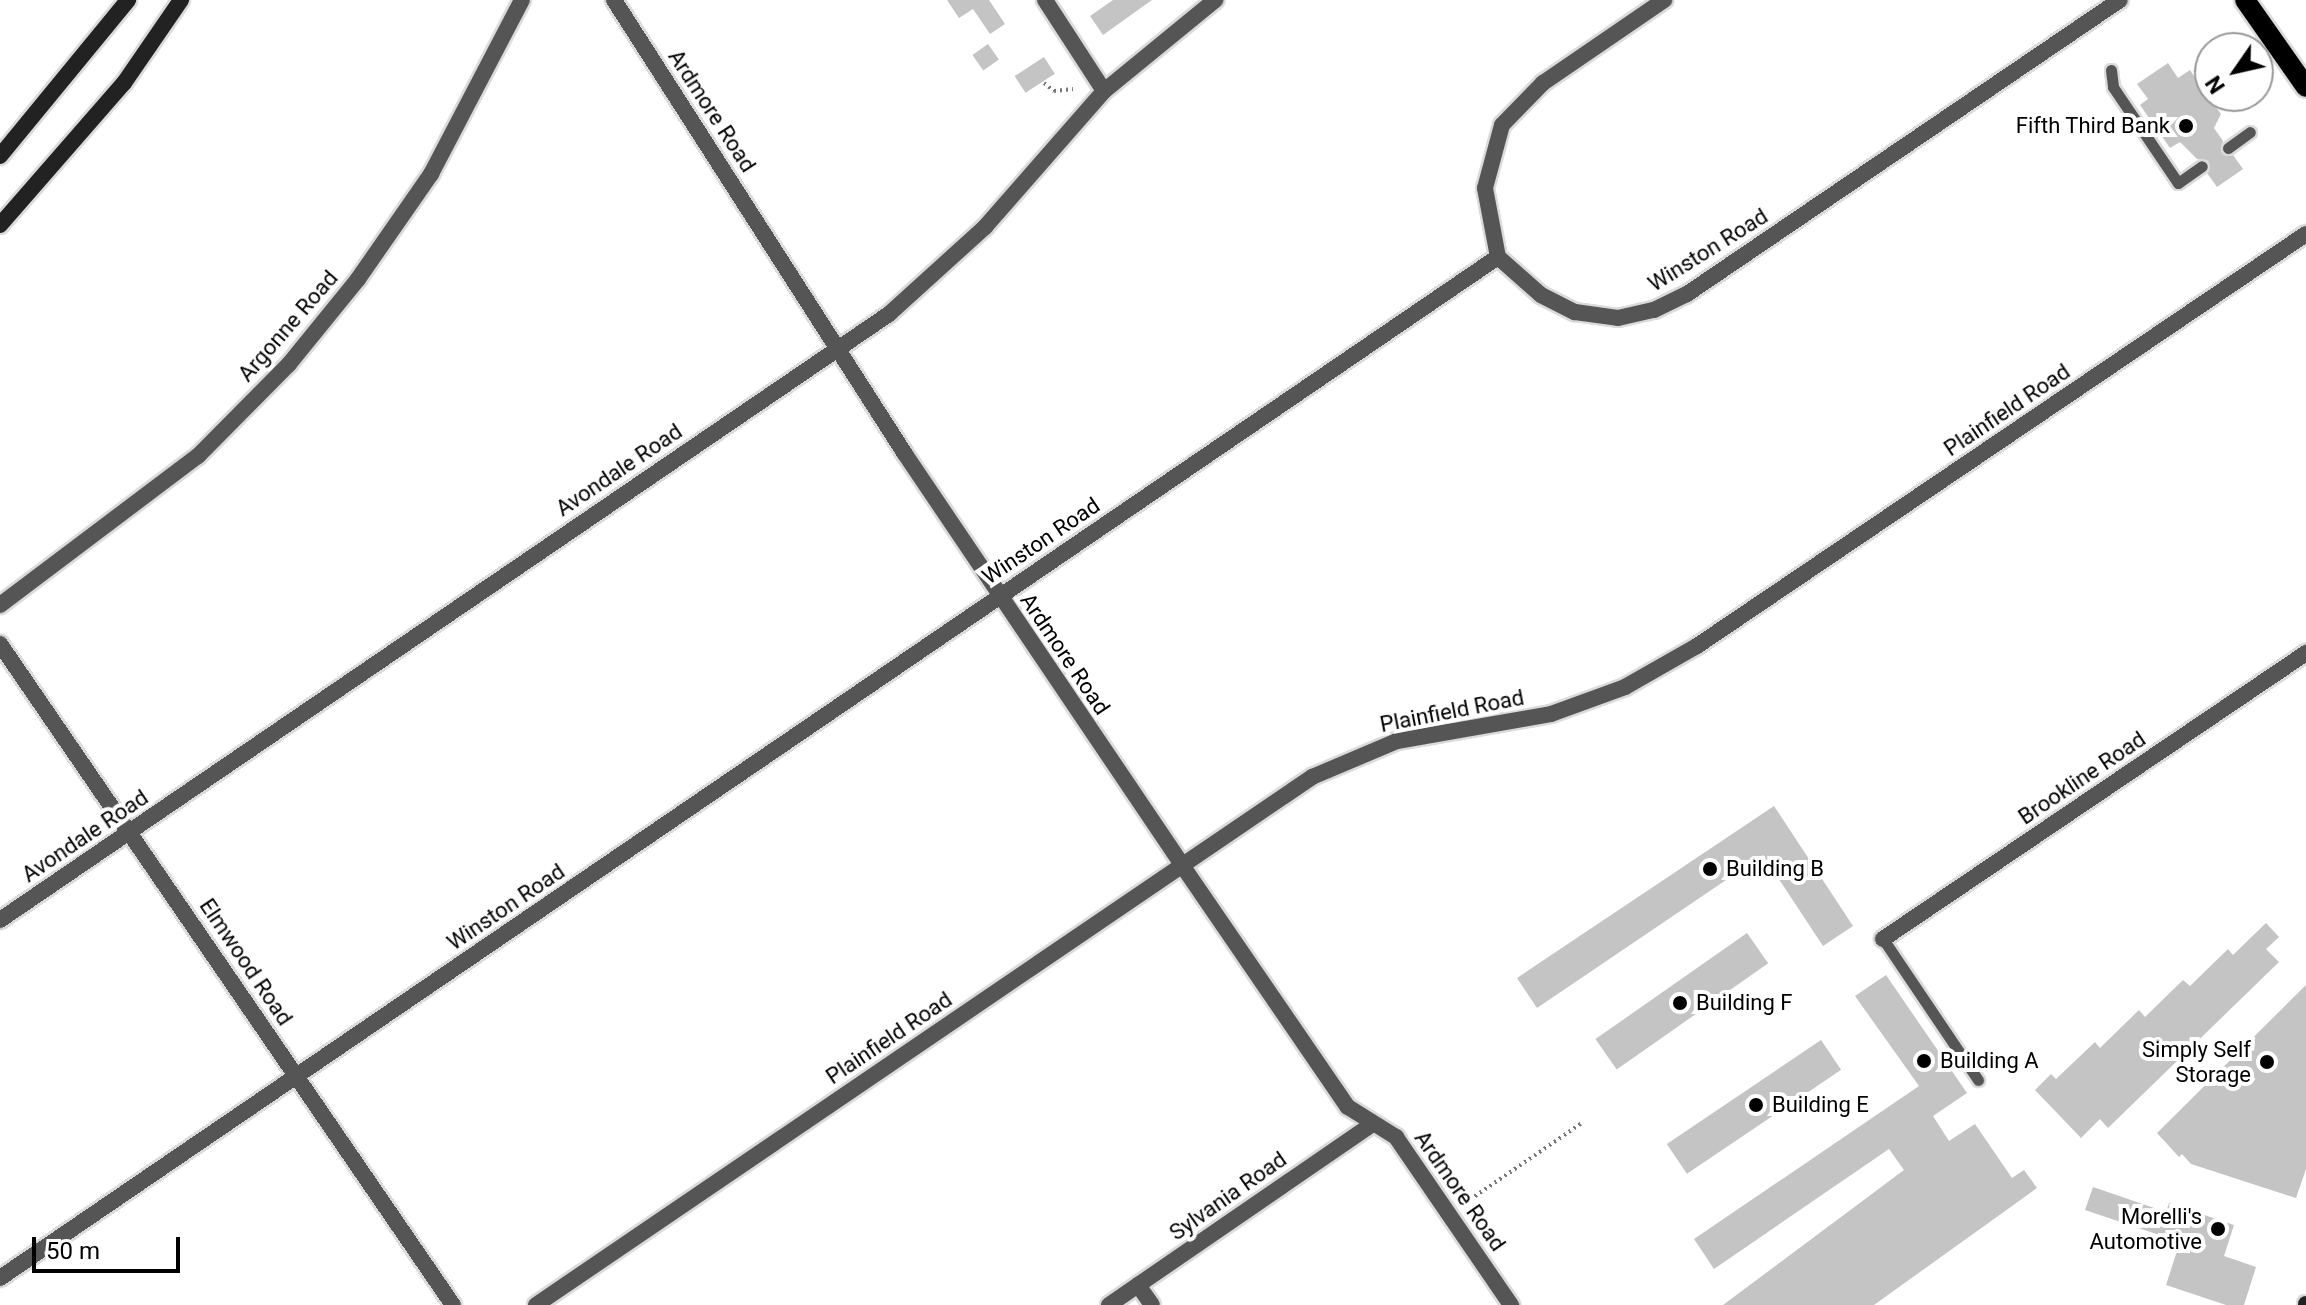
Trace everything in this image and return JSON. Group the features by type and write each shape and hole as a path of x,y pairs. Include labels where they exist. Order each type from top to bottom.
{"main road":[{"path":"2245,0 2306,87"}],"street":[{"path":"0,156 128,0"},
{"path":"0,225 116,93 181,0"},
{"name":"Argonne Road","path":"0,605 198,456 289,364 358,279 431,174 522,0"},
{"name":"Ardmore Road","path":"614,0 999,596 1348,1107 1396,1137 1511,1305"},
{"path":"1045,0 1104,91"},
{"name":"Avondale Road","path":"0,920 889,314 959,254 1104,91 1215,0"},
{"path":"1498,257 1485,188 1502,125 1543,83 1664,0"},
{"name":"Winston Road","path":"0,1278 1498,257 1541,295 1575,312 1618,318 1654,310 1687,294 2120,0"},
{"name":"Plainfield Road","path":"536,1305 1182,865 1351,757 1397,741 1551,714 1625,687 1697,646 2306,234"},
{"name":"Elmwood Road","path":"0,644 453,1305"},
{"name":"Brookline Road","path":"1883,939 2306,653"},
{"name":"Sylvania Road","path":"1109,1305 1372,1124"},
{"path":"1138,1285 1152,1305"}],"lane":[{"path":"2111,70 2113,87 2178,183 2202,166"},
{"path":"2228,148 2250,132"},
{"path":"1883,939 1978,1080"}],"path":[{"path":"1044,83 1054,91 1073,89"},
{"path":"1465,1203 1582,1123"}],"building":[{"path":"947,0 989,0 1005,24 990,34 973,9 959,18"},
{"path":"1113,0 1152,0 1103,35 1090,16"},
{"path":"988,44 999,60 983,70 972,55"},
{"path":"1044,57 1055,74 1026,93 1015,76"},
{"name":"Fifth Third Bank","path":"2168,63 2178,78 2190,70 2194,76 2194,112 2220,112 2214,128 2223,141 2221,152 2233,155 2243,169 2217,187 2207,173 2208,161 2197,159 2180,142 2170,148 2140,105 2148,99 2137,84"},
{"path":"1774,806 1853,926 1823,946 1763,855 1537,1008 1517,978"},
{"path":"2266,923 2279,937 2266,949 2279,962 2108,1128 2100,1119 2081,1138 2035,1090 2051,1074 2056,1079 2095,1042 2100,1048 2139,1010 2145,1017 2183,980 2190,986 2228,949 2233,955"},
{"name":"Building F","path":"1747,933 1768,963 1617,1069 1595,1039"},
{"path":"1886,975 1967,1093 1933,1116 1949,1141 1975,1124 2012,1178 2024,1170 2037,1188 1874,1305 1723,1305 1904,1170 1889,1149 1714,1269 1694,1239 1919,1086 1855,996"},
{"name":"Simply Self Storage","path":"2306,985 2306,1169 2296,1198 2191,1164 2182,1154 2179,1157 2157,1133"},
{"name":"Building E","path":"1821,1040 1841,1070 1687,1174 1667,1144"},
{"path":"2093,1187 2166,1212 2169,1203 2234,1225 2224,1256 2256,1267 2244,1305 2226,1305 2166,1285 2180,1242 2085,1210"}],"place":[{"name":"Fifth Third Bank","path":"2186,126"},
{"name":"Building B","path":"1710,869"},
{"name":"Building F","path":"1680,1003"},
{"name":"Building A","path":"1924,1061"},
{"name":"Simply Self Storage","path":"2267,1062"},
{"name":"Building E","path":"1756,1105"},
{"name":"Morelli's Automotive","path":"2218,1229"}]}
